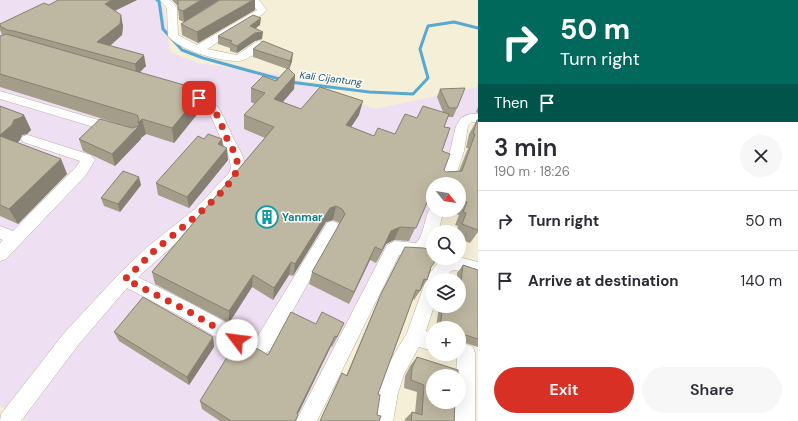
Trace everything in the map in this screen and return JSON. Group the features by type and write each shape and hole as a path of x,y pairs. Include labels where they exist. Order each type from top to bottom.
{"street":[{"path":"198,50 260,12 261,7 254,0"},
{"path":"172,3 173,34 180,42 198,50 237,58 260,44"},
{"path":"173,34 185,27"},
{"path":"8,421 72,338 125,279 152,253 201,212 226,187 238,168 236,157 227,140 216,111 208,103 199,98 170,90"},
{"path":"0,95 128,133"},
{"path":"448,177 457,151 462,126 465,121 470,118 478,118"},
{"path":"0,254 81,171 88,160 86,158 28,139"},
{"path":"306,421 393,250 400,247 417,250 423,248 428,240 435,217"},
{"path":"125,279 188,311 250,347 257,348 264,344 332,227"},
{"path":"0,232 15,239"},
{"path":"440,273 446,265 455,263 478,269"},
{"path":"383,421 388,393 396,370 415,337 426,303"},
{"path":"415,337 426,340"},
{"path":"465,421 468,353"}],"shaded area":[{"path":"0,0 157,0 164,8 170,52 198,63 285,75 375,109 478,87 478,120 465,125 437,177 426,177 426,217 433,217 433,225 426,225 426,255 396,246 302,421 27,421 0,406"}],"building":[{"path":"58,0 112,0 105,4 121,15 120,24 97,42 144,55 135,64 7,30 0,26 0,24 44,3 49,5"},
{"path":"178,0 201,0 183,11 178,9"},
{"path":"220,0 253,0 197,32 181,24"},
{"path":"253,15 261,18 250,26 263,32 255,33 237,46 230,43 232,41 218,36"},
{"path":"6,34 198,89 202,92 172,128 142,119 138,123 139,119 137,115 0,74 0,36"},
{"path":"263,41 293,53 290,61 253,49"},
{"path":"288,68 295,75 274,99 301,109 320,87 363,101 346,125 374,136 378,128 395,134 405,114 417,118 423,106 449,114 444,127 450,128 442,151 450,154 444,170 446,172 462,171 475,134 473,134 478,120 478,230 462,224 465,217 466,217 466,177 426,177 426,205 416,228 400,227 391,231 382,250 375,247 354,292 312,272 345,214 342,209 336,206 330,208 295,264 291,262 274,288 253,275 229,311 152,272 274,127 244,115 265,93 251,88 263,76 276,81"},
{"path":"465,88 457,108 449,108 440,89"},
{"path":"0,106 24,115 14,120 12,125 0,135"},
{"path":"100,119 132,128 139,126 112,154 79,139"},
{"path":"208,134 222,139 218,144 227,148 187,197 156,183 198,136 204,139"},
{"path":"0,136 61,159 9,209 0,205"},
{"path":"123,171 139,177 118,204 101,198"},
{"path":"405,247 426,249 426,265 433,265 429,273 426,273 426,280 424,279 420,291 416,290 378,394 380,395 377,415 381,416 379,421 320,421 342,373 347,376 381,294"},
{"path":"463,265 478,270 478,339 466,335 466,321 441,321 442,313 466,313 466,273 462,273"},
{"path":"143,297 213,337 187,377 114,332"},
{"path":"291,312 316,324 322,312 344,323 337,337 335,336 297,413 298,415 295,421 231,421 200,401 237,341 258,349 268,355"},
{"path":"417,357 455,369 426,369 426,409 455,409 454,421 411,421 412,412 422,415 424,385 411,380 412,368"}],"waterway":[{"name":"Kali Cijantung","path":"157,0 159,1 163,29 182,50 203,58 283,80"},
{"name":"Kali Cijantung","path":"290,82 369,92 413,94 428,78 420,49 428,26 454,22 478,28"}],"place":[{"name":"Yanmar","path":"267,217"}],"route":[{"path":"199,98 208,103 216,111 227,140 236,157 238,168 226,187 201,212 152,253 125,279 188,311 237,340"}]}
